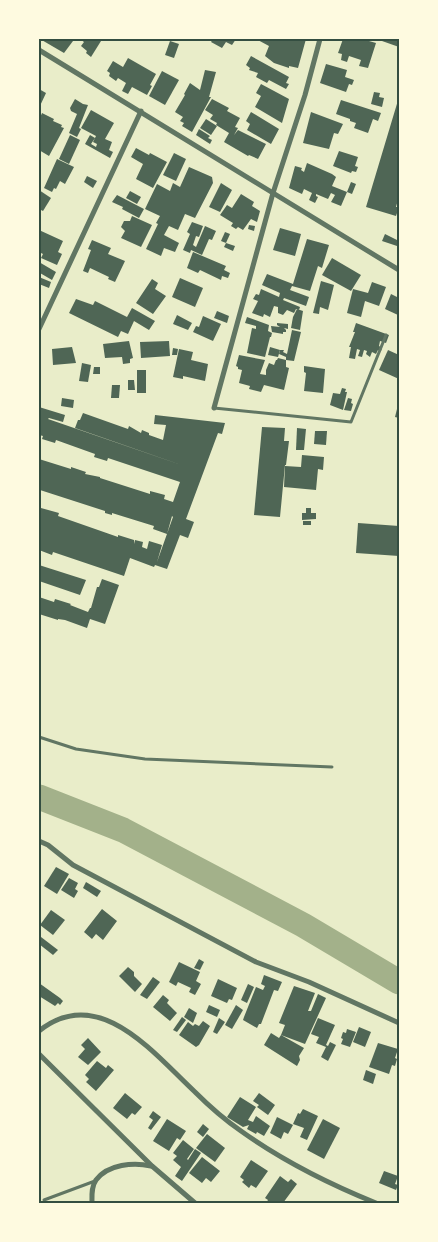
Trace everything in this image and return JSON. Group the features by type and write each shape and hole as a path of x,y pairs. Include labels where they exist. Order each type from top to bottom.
{"street":[{"path":"214,408 274,193 305,95 320,39"},
{"path":"39,50 399,270"},
{"path":"39,329 141,111"},
{"path":"39,841 48,845 72,865 256,962 310,982 399,1023"},
{"path":"39,1031 60,1018 82,1015 122,1027 141,1040 220,1116 243,1133 286,1160 348,1192 376,1203"},
{"path":"39,1054 152,1166 195,1203"},
{"path":"92,1203 92,1190 96,1180 108,1171 133,1164 152,1166"}],"lane":[{"path":"214,408 351,422 386,335"},
{"path":"39,737 76,749 145,759 332,767"},
{"path":"44,1200 96,1180"}],"building":[{"path":"40,39 69,39 73,41 64,53"},
{"path":"80,39 98,39 101,41 91,57 81,46 84,42"},
{"path":"213,39 236,39 232,45 226,42 222,48 211,42"},
{"path":"256,39 306,39 298,68 289,66 289,68 274,63 265,56 269,46"},
{"path":"343,39 362,39 376,43 368,68 359,66 361,60 349,56 347,62 341,60 342,54 338,53"},
{"path":"383,39 399,39 399,47 382,41"},
{"path":"170,41 179,44 174,58 165,55"},
{"path":"251,56 289,77 286,83 289,84 286,89 269,80 267,83 256,77 258,73 249,70 250,68 246,65"},
{"path":"128,58 156,74 147,95 132,87 128,94 122,91 126,83 118,78 116,81 109,76 110,73 107,71 113,61 123,67"},
{"path":"326,64 347,70 345,77 354,80 352,85 349,84 346,92 320,83"},
{"path":"205,70 216,72 209,97 211,97 192,132 182,126 184,123 180,121 183,117 175,112 190,83 200,90"},
{"path":"162,71 179,80 165,105 149,96"},
{"path":"261,84 289,99 282,123 255,107 261,96 256,93"},
{"path":"39,89 46,93 39,108"},
{"path":"374,92 380,93 379,97 384,98 382,107 371,104"},
{"path":"399,97 399,196 396,207 399,207 396,216 366,207"},
{"path":"75,99 88,105 77,137 69,133 77,114 71,111 70,108"},
{"path":"212,99 229,108 227,111 240,118 235,127 238,128 234,135 238,130 266,144 258,159 248,156 224,142 229,133 216,125 217,123 210,119 213,115 205,110"},
{"path":"341,100 381,113 378,121 373,119 368,133 354,128 356,123 350,121 350,119 336,114"},
{"path":"91,110 114,123 105,139 112,142 109,150 113,152 110,158 85,144 90,135 95,138 96,136 81,128","holes":["95,138 93,142 97,144 96,147 91,144"]},
{"path":"251,112 279,129 271,144 247,130 250,124 246,121"},
{"path":"311,112 343,124 338,134 334,133 329,149 303,143"},
{"path":"42,113 54,119 53,121 64,128 49,156 39,150 39,120"},
{"path":"206,119 217,126 211,135 200,128"},
{"path":"199,129 210,136 208,138 212,140 210,144 196,135"},
{"path":"70,135 80,140 69,164 59,159"},
{"path":"136,148 167,162 153,188 136,179 143,164 131,157"},
{"path":"339,151 358,157 355,166 358,167 356,172 352,171 351,173 333,166"},
{"path":"174,153 186,159 176,181 163,175"},
{"path":"57,159 74,167 65,184 60,181 52,192 44,188"},
{"path":"307,163 336,177 332,186 347,192 341,206 331,202 335,195 331,193 328,199 316,194 318,197 315,203 309,200 312,193 304,189 302,194 289,188 295,166 302,168 301,170 304,172"},
{"path":"189,167 212,177 213,183 195,218 185,214 178,230 169,226 164,235 179,243 175,252 164,248 161,256 146,249 160,216 145,209 157,184 170,191 173,183 180,187"},
{"path":"87,176 97,181 93,188 84,182"},
{"path":"351,182 356,184 352,194 347,192"},
{"path":"221,183 232,190 220,212 209,207"},
{"path":"39,190 51,198 43,211 39,209"},
{"path":"130,191 141,197 137,204 126,198"},
{"path":"241,194 254,202 252,206 260,211 257,222 251,219 243,230 231,226 233,223 220,215 227,205 232,208"},
{"path":"117,195 144,209 139,218 112,202"},
{"path":"132,216 152,225 141,247 121,238 125,231 121,227 124,221 130,221"},
{"path":"192,222 203,226 199,237 196,236 193,245 196,247 205,226 216,231 212,240 209,239 202,255 191,250 190,253 183,250 190,234 187,232"},
{"path":"249,225 255,226 254,231 248,229"},
{"path":"280,228 301,234 295,256 273,250"},
{"path":"39,230 63,241 58,252 62,254 57,265 41,258 43,254 39,252"},
{"path":"225,232 230,234 226,243 221,241"},
{"path":"385,234 399,241 397,246 382,241"},
{"path":"307,239 329,245 322,268 318,266 310,291 292,286 290,290 309,297 306,306 284,298 283,300 300,307 299,310 296,309 294,313 287,310 283,315 278,313 278,307 274,306 270,317 264,314 263,317 252,313 258,301 253,299 256,294 259,295 261,289 279,297 280,293 262,285 267,274 293,284"},
{"path":"92,240 111,248 108,254 125,261 115,282 90,268 88,273 83,271 91,250 88,249"},
{"path":"226,243 235,246 233,251 224,247"},
{"path":"193,252 226,266 224,270 230,273 228,278 222,276 221,280 200,270 198,273 187,268"},
{"path":"332,258 361,275 351,291 322,275"},
{"path":"39,262 56,272 52,280 40,273 39,275"},
{"path":"39,277 51,282 49,288 39,284"},
{"path":"180,278 203,288 195,307 172,297"},
{"path":"152,279 158,283 155,289 166,296 153,314 136,303"},
{"path":"321,281 334,285 328,310 320,307 319,314 313,313"},
{"path":"372,282 386,287 379,306 365,301 361,317 347,313 353,289 368,293"},
{"path":"391,294 399,298 398,315 385,309"},
{"path":"76,299 93,305 95,301 127,317 132,308 155,321 149,330 134,321 128,334 121,331 118,337 69,313"},
{"path":"297,309 303,311 300,330 291,328"},
{"path":"217,311 229,316 227,323 214,318"},
{"path":"177,315 192,323 188,330 173,324"},
{"path":"203,316 221,324 213,341 193,332 196,326 199,327"},
{"path":"247,317 269,325 268,331 272,333 265,357 247,353 252,328 256,329 256,326 245,323"},
{"path":"277,323 288,324 288,329 284,328 286,332 283,332 283,334 272,332 271,326 280,327"},
{"path":"356,323 389,335 386,343 380,341 381,351 378,350 376,354 372,352 370,357 366,354 367,351 364,350 362,357 358,356 360,350 357,349 355,359 349,358 351,347 349,347 355,332 353,332"},
{"path":"292,330 301,332 294,361 286,360 286,357 279,354 280,350 284,350 283,352 287,354"},
{"path":"129,341 133,358 130,359 130,363 123,364 122,357 105,358 103,344"},
{"path":"169,341 170,356 141,358 140,342"},
{"path":"72,347 76,363 53,365 52,349"},
{"path":"270,347 280,350 278,357 268,355"},
{"path":"173,348 178,349 177,355 172,355"},
{"path":"179,349 193,352 191,360 208,364 205,381 183,376 183,379 173,377"},
{"path":"388,350 399,355 399,379 379,370"},
{"path":"239,355 265,360 260,374 266,375 269,363 274,365 278,358 286,360 286,367 289,368 284,390 264,385 261,392 249,389 250,386 239,383 242,370 236,366"},
{"path":"82,363 91,365 88,382 79,381"},
{"path":"304,366 325,369 323,393 304,391 306,373 304,372"},
{"path":"94,367 100,367 100,374 93,374"},
{"path":"137,370 146,370 146,393 137,393"},
{"path":"128,380 134,380 135,390 128,390"},
{"path":"112,385 120,385 119,398 111,398"},
{"path":"342,388 346,389 345,392 347,392 343,410 330,405 333,393 340,394"},
{"path":"62,398 74,400 73,408 61,406"},
{"path":"348,398 352,399 351,411 344,410"},
{"path":"399,406 399,418 395,417"},
{"path":"39,407 65,415 63,422 48,419 190,468 75,428 78,420 80,420 83,413 128,429 129,426 141,433 142,430 149,433 149,435 163,440 166,425 154,424 155,415 225,423 222,434 218,433 186,519 194,522 188,538 180,535 167,569 155,565 154,567 130,558 124,576 53,552 52,555 39,550 39,510 41,508 59,513 58,516 118,537 118,535 134,540 134,544 135,540 143,542 142,547 147,549 149,541 162,545 157,562 167,534 153,529 154,526 112,513 112,515 105,513 105,511 40,490 39,459 71,469 71,467 86,472 85,474 100,477 150,494 150,491 165,495 164,499 173,502 180,482 108,458 107,461 94,457 95,454 56,440 55,443 42,439 43,436 39,435"},
{"path":"262,427 285,428 284,441 289,441 280,517 254,515"},
{"path":"297,428 306,429 304,450 296,450"},
{"path":"315,431 327,431 326,445 314,444"},
{"path":"302,455 324,457 323,470 318,469 316,490 284,487 285,466 301,467"},
{"path":"306,508 311,508 311,513 316,513 316,519 302,520 302,513 306,513"},
{"path":"303,521 311,521 311,525 303,525"},
{"path":"358,523 399,526 399,556 356,553"},
{"path":"39,565 86,580 80,595 39,581"},
{"path":"102,579 119,585 105,624 90,619 87,628 65,620 58,620 39,614 39,597 54,602 55,599 88,612"},
{"path":"56,867 69,874 57,894 44,886"},
{"path":"69,878 78,883 75,889 78,891 74,898 61,890"},
{"path":"86,882 101,891 97,897 83,888"},
{"path":"102,909 117,921 103,940 96,934 92,939 84,932"},
{"path":"51,910 65,920 53,935 40,925"},
{"path":"41,937 58,950 53,955 39,944"},
{"path":"199,959 204,962 200,970 194,968"},
{"path":"179,962 200,972 196,981 201,984 195,995 189,992 191,988 178,982 176,986 169,982"},
{"path":"128,967 142,984 135,992 119,976"},
{"path":"264,975 282,982 278,991 274,990 261,1024 257,1028 243,1020 256,987 263,990 265,986 261,984"},
{"path":"153,977 160,982 147,999 140,995"},
{"path":"218,979 237,988 232,1000 229,999 227,1003 211,996"},
{"path":"39,983 63,1001 60,1005 58,1003 55,1006 39,996"},
{"path":"248,984 254,987 247,1003 241,1000"},
{"path":"294,986 315,993 308,1011 311,1011 318,994 326,998 305,1044 281,1035 285,1025 279,1023"},
{"path":"163,995 169,1000 167,1003 177,1013 170,1021 153,1007"},
{"path":"209,1005 220,1010 217,1017 206,1012"},
{"path":"236,1005 243,1010 232,1029 225,1025"},
{"path":"189,1008 197,1013 193,1023 184,1017"},
{"path":"182,1017 186,1020 177,1032 173,1030"},
{"path":"219,1018 225,1022 217,1034 213,1032"},
{"path":"318,1018 335,1025 326,1045 328,1046 330,1042 336,1045 328,1061 321,1057 326,1047 316,1043 319,1037 311,1034"},
{"path":"203,1021 210,1026 196,1047 179,1035 188,1022 193,1026 195,1024 199,1026"},
{"path":"359,1027 371,1032 365,1047 353,1042"},
{"path":"347,1029 356,1032 350,1047 341,1044 343,1032 346,1033"},
{"path":"271,1033 279,1038 281,1035 304,1048 299,1056 300,1060 297,1066 264,1045"},
{"path":"88,1038 101,1052 88,1065 78,1057 85,1049 81,1045"},
{"path":"378,1043 398,1049 395,1066 392,1065 389,1074 369,1067"},
{"path":"97,1061 106,1068 108,1065 114,1070 96,1091 86,1082 89,1079 85,1075"},
{"path":"366,1070 376,1074 373,1084 363,1080"},
{"path":"125,1093 142,1107 135,1115 132,1113 127,1119 113,1108"},
{"path":"259,1093 275,1105 268,1115 257,1107 259,1105 253,1101"},
{"path":"240,1097 256,1107 248,1120 253,1122 256,1116 270,1126 264,1136 247,1129 249,1125 243,1127 227,1117"},
{"path":"303,1109 318,1116 307,1140 300,1137 304,1128 293,1124 298,1113 300,1114"},
{"path":"153,1111 161,1117 151,1130 148,1128 153,1120 149,1117"},
{"path":"277,1117 293,1125 288,1134 284,1132 281,1139 270,1133"},
{"path":"167,1119 186,1131 180,1140 177,1138 169,1151 153,1141"},
{"path":"323,1119 340,1128 324,1159 307,1150"},
{"path":"203,1124 209,1129 203,1137 197,1132"},
{"path":"207,1134 225,1148 215,1162 196,1148"},
{"path":"183,1140 194,1149 188,1160 195,1149 201,1153 182,1181 175,1176 181,1167 173,1160 177,1156 173,1153"},
{"path":"202,1157 220,1171 211,1182 206,1178 202,1183 189,1173"},
{"path":"251,1160 268,1171 256,1188 251,1185 249,1188 242,1182 244,1180 240,1177"},
{"path":"384,1171 398,1176 395,1184 398,1185 396,1190 379,1183"},
{"path":"280,1176 288,1182 291,1179 297,1184 283,1203 266,1203 268,1200 265,1198"}],"waterway":[{"path":"39,797 123,830 303,925 399,982"}]}
